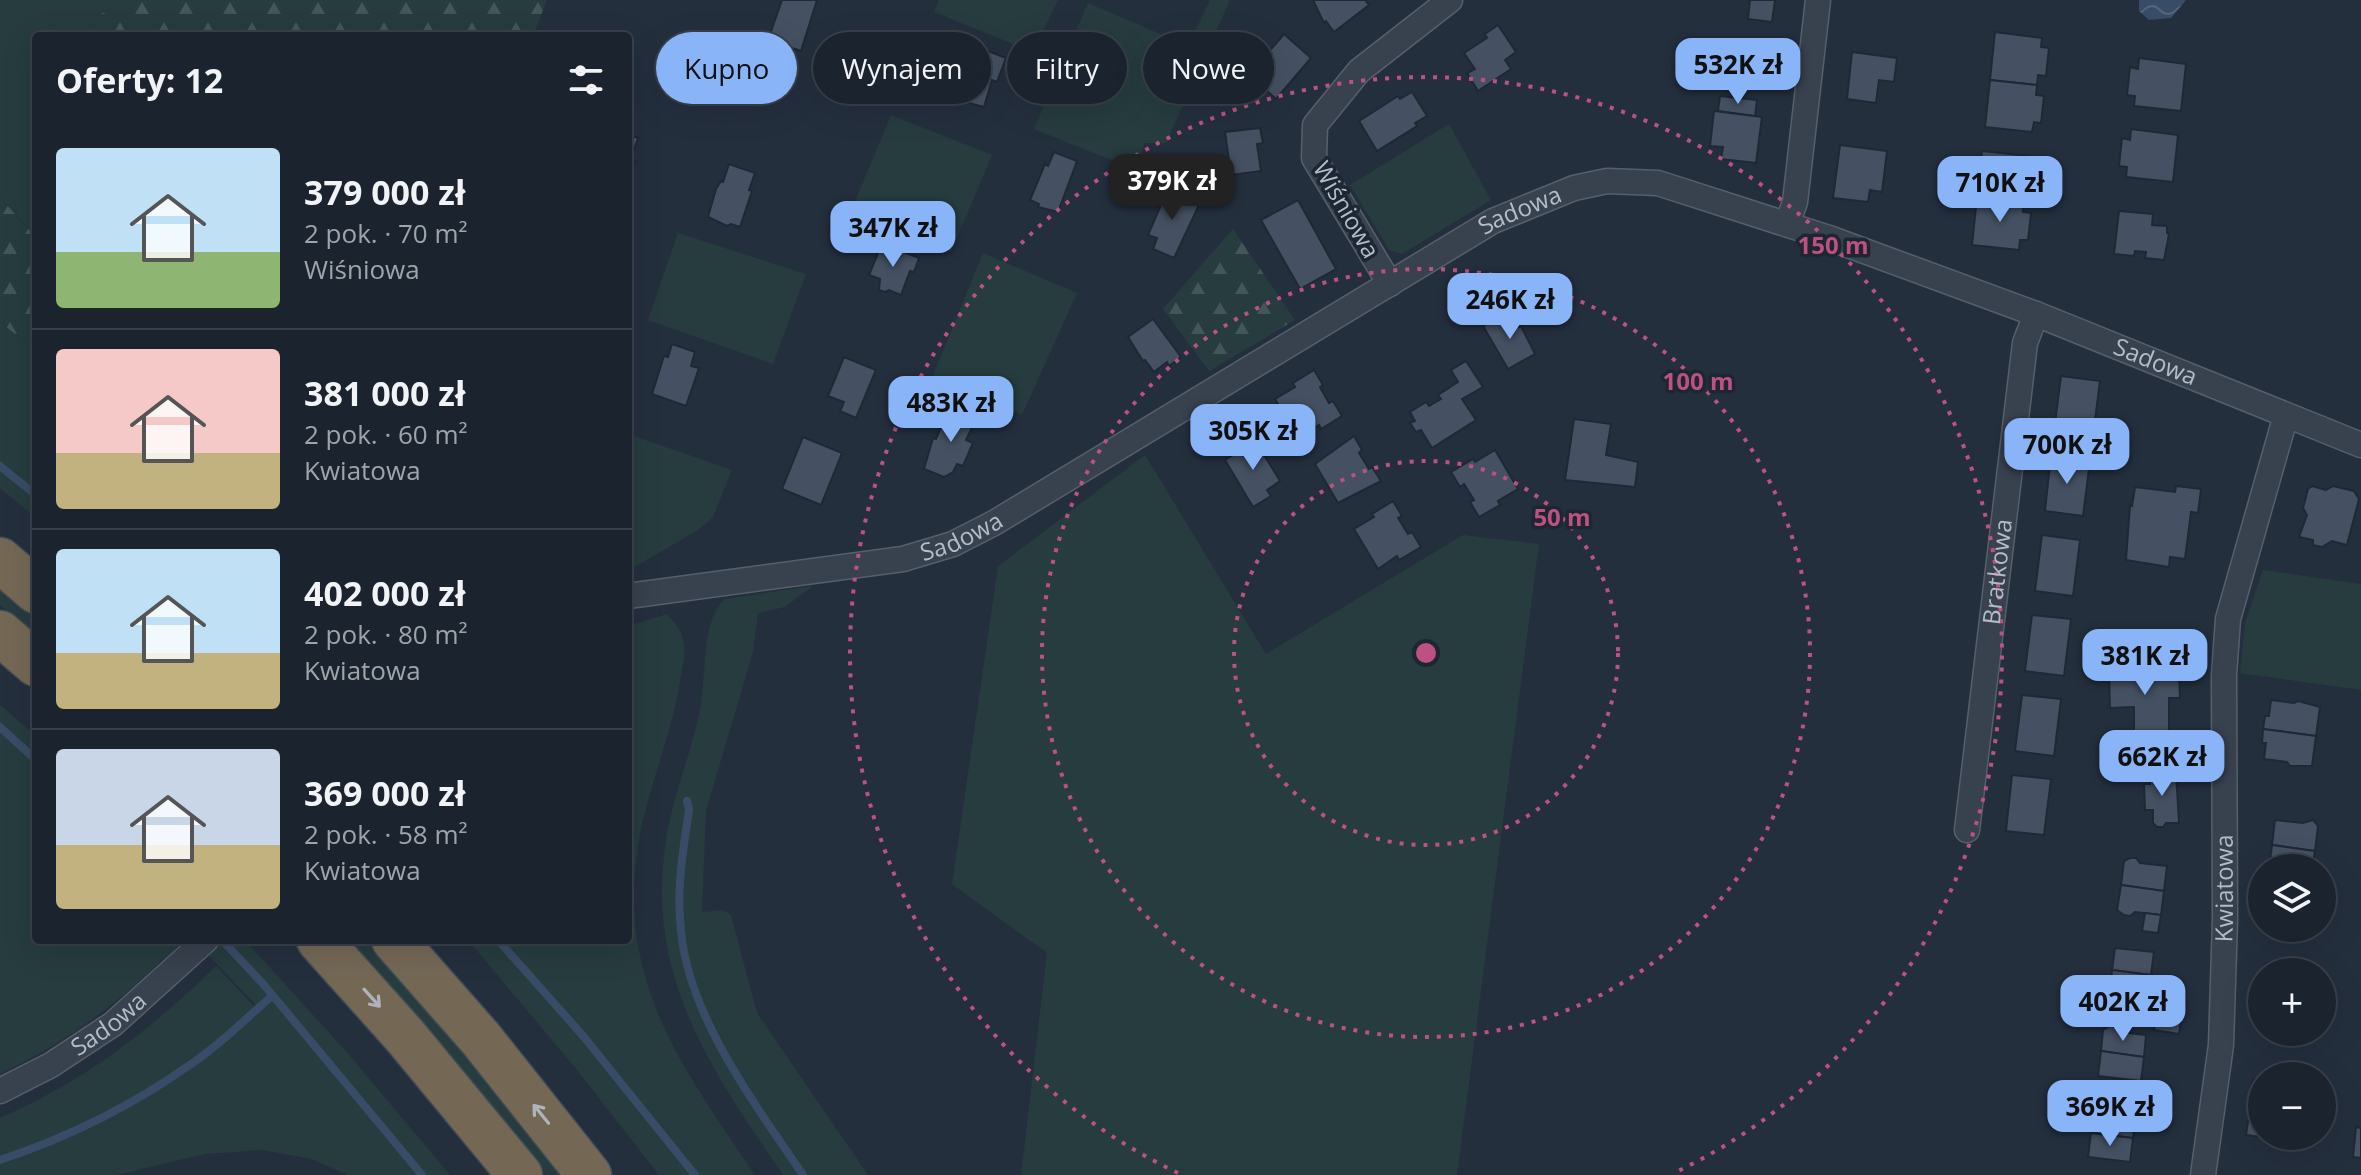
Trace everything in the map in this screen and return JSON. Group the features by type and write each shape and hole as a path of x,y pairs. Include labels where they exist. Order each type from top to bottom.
{"highway":[{"path":"0,560 32,588"},
{"path":"0,633 32,661"},
{"path":"323,944 405,1036 520,1175"},
{"path":"398,944 481,1039 589,1175"}],"street":[{"name":"Wiśniowa","path":"1390,284 1314,158 1315,125 1359,71 1450,0"},
{"path":"1787,224 1795,202 1818,0"},
{"name":"Sadowa","path":"632,595 903,559 953,544 994,523 1493,221 1559,193 1607,181 1658,183 1787,224 2036,314 2361,445"},
{"name":"Bratkowa","path":"1967,830 2025,343 2036,314"},
{"name":"Kwiatowa","path":"2203,1175 2221,1045 2225,919 2224,675 2228,619 2286,415"},
{"name":"Sadowa","path":"0,1091 51,1065 113,1024 203,944"}],"green space":[{"path":"0,0 130,0 94,17 90,32 32,32 32,232 0,197"},
{"path":"130,0 547,0 535,32 90,32 94,17"},
{"path":"939,0 1058,0 1043,32 1007,32 1007,41 991,35 991,32 984,32 934,12"},
{"path":"1210,0 1230,0 1216,32 1195,32"},
{"path":"1088,3 1155,32 1143,32 1143,104 1183,104 1166,143 1145,143 1134,169 1034,129 1045,104 1127,104 1127,32 1076,32"},
{"path":"891,115 992,155 951,252 851,211"},
{"path":"1449,124 1491,200 1402,254 1389,250 1350,185"},
{"path":"0,197 32,231 32,348 0,322"},
{"path":"1233,229 1295,320 1209,371 1163,309"},
{"path":"678,233 806,274 773,364 648,320"},
{"path":"983,253 1077,293 1022,415 932,378"},
{"path":"0,322 32,348 32,515 0,488"},
{"path":"632,435 732,470 713,517 698,530 632,569"},
{"path":"1145,455 1266,654 1463,535 1539,544 1457,1175 1021,1175 1047,953 952,884 998,566"},
{"path":"2263,570 2361,584 2361,690 2240,673 2245,623"},
{"path":"813,586 785,607 758,613 753,652 706,811 702,912 723,910 731,915 757,1013 868,1175 783,1175 708,1058 675,978 665,935 662,889 666,840 700,710 708,637 716,610 724,599"},
{"path":"0,587 32,615 32,632 0,605"},
{"path":"667,614 677,626 684,644 677,697 638,846 634,895 637,940 647,982 681,1060 755,1175 659,1175 577,1070 471,944 632,944 632,625"},
{"path":"0,705 32,733 32,944 179,944 165,961 163,959 86,1024 0,1074"},
{"path":"198,944 249,944 351,1057 450,1175 348,1175 311,1159 263,1150 205,1154 116,1175 0,1175 0,1118 60,1088 115,1052 167,1011 216,966 256,1005"},
{"path":"352,944 370,944 442,1026 563,1175 546,1175 442,1047"}],"water":[{"path":"2139,0 2186,0 2171,18 2149,20 2139,11"}],"building":[{"path":"782,0 817,0 801,51 797,50 797,32 771,32"},
{"path":"1313,0 1365,0 1369,5 1334,32 1326,21 1324,23"},
{"path":"1750,0 1775,0 1772,22 1748,19"},
{"path":"1498,25 1516,52 1505,60 1511,69 1478,91 1467,73 1475,69 1464,53 1487,38 1485,34"},
{"path":"1995,32 2042,38 2041,47 2049,48 2046,76 2038,75 2037,85 1990,80"},
{"path":"1284,34 1311,58 1276,99 1274,97 1274,46"},
{"path":"991,52 1006,58 997,82 992,80 991,83"},
{"path":"1852,52 1897,58 1894,82 1879,80 1876,103 1847,99"},
{"path":"2139,58 2186,64 2181,111 2134,106 2135,96 2127,95 2130,67 2138,69"},
{"path":"1990,80 2037,85 2036,95 2044,96 2041,123 2034,122 2032,132 1985,127"},
{"path":"1412,92 1427,116 1415,123 1417,126 1377,151 1359,121 1398,96 1400,99"},
{"path":"1720,96 1757,100 1755,116 1718,111"},
{"path":"1714,111 1762,117 1756,163 1721,159 1723,147 1710,146"},
{"path":"1260,128 1263,143 1257,144 1261,171 1231,175 1225,132"},
{"path":"2131,129 2178,135 2173,182 2126,177 2127,167 2119,166 2122,138 2130,140"},
{"path":"632,136 638,138 632,156"},
{"path":"1840,145 1887,151 1882,192 1870,190 1868,202 1833,198"},
{"path":"1982,151 2029,156 2028,165 2036,167 2033,194 2025,193 2024,202 1977,197"},
{"path":"1054,152 1077,161 1058,212 1038,207 1039,204 1030,200 1045,164 1048,166"},
{"path":"729,164 755,173 740,227 727,226 708,217 716,189 723,182"},
{"path":"1163,188 1199,205 1174,258 1153,249 1157,238 1148,235 1161,205 1156,202"},
{"path":"1977,197 2024,202 2023,212 2031,213 2028,240 2020,240 2019,250 1972,245"},
{"path":"1298,200 1336,269 1300,289 1261,220"},
{"path":"2119,211 2153,214 2152,225 2167,226 2169,234 2164,260 2145,258 2146,252 2135,251 2134,256 2114,254"},
{"path":"881,246 919,258 914,272 910,271 901,295 879,290 880,279 869,275"},
{"path":"1512,314 1535,354 1508,369 1483,326 1496,319 1498,323"},
{"path":"1153,319 1181,357 1169,366 1167,362 1154,372 1128,337"},
{"path":"672,344 695,352 691,366 699,368 686,406 652,394 664,356 668,357"},
{"path":"844,357 876,370 856,418 840,411 844,402 828,396"},
{"path":"1466,361 1483,387 1462,399 1476,420 1432,448 1421,430 1416,432 1410,423 1415,421 1410,412 1426,402 1429,406 1441,399 1438,395 1458,382 1451,370"},
{"path":"1314,370 1329,403 1333,401 1342,416 1321,429 1319,425 1299,438 1275,399"},
{"path":"2061,376 2100,381 2093,436 2054,431"},
{"path":"952,407 977,417 966,440 973,443 963,466 957,464 953,472 944,477 924,469 933,438 936,439"},
{"path":"1574,419 1611,424 1606,455 1638,462 1635,487 1565,480"},
{"path":"1354,436 1362,450 1359,453 1381,481 1338,503 1315,464"},
{"path":"803,437 842,453 821,505 782,489"},
{"path":"1253,437 1280,481 1267,490 1271,496 1253,507 1225,460 1241,450 1238,446"},
{"path":"1495,450 1518,489 1498,501 1500,505 1479,517 1470,502 1474,500 1464,484 1460,487 1451,472"},
{"path":"2051,455 2090,461 2083,516 2045,511"},
{"path":"2176,486 2201,489 2198,513 2191,512 2185,559 2170,557 2169,567 2126,560 2130,505 2135,487 2175,492"},
{"path":"2312,486 2326,490 2333,486 2354,491 2359,499 2347,545 2332,541 2322,547 2313,545 2313,540 2299,537 2307,515 2303,508 2308,489"},
{"path":"1393,501 1402,516 1398,518 1421,547 1399,560 1397,556 1378,569 1354,529"},
{"path":"2042,535 2080,540 2073,596 2035,591"},
{"path":"2032,615 2071,619 2064,676 2025,671"},
{"path":"2123,669 2179,672 2180,698 2169,698 2169,732 2134,733 2134,707 2110,708 2109,673 2123,673"},
{"path":"2022,695 2061,699 2054,756 2015,751"},
{"path":"2271,700 2298,701 2320,707 2316,736 2263,729"},
{"path":"2263,729 2316,736 2312,766 2290,766 2287,762 2264,759 2266,743 2262,743"},
{"path":"2176,771 2179,823 2157,827 2153,823 2153,810 2145,810 2144,784 2150,784 2150,772"},
{"path":"2012,775 2051,779 2044,835 2006,831"},
{"path":"2275,820 2303,823 2313,820 2318,826 2315,851 2272,845"},
{"path":"2272,845 2315,851 2314,854 2271,854"},
{"path":"2136,858 2140,863 2167,866 2164,891 2121,885 2124,861"},
{"path":"2121,885 2164,891 2161,915 2135,912 2130,916 2117,910"},
{"path":"2145,913 2161,915 2158,933 2142,931"},
{"path":"2115,948 2154,952 2151,975 2112,970"},
{"path":"2112,970 2151,975 2149,995 2110,990"},
{"path":"2158,1001 2183,1005 2181,1020 2156,1017"},
{"path":"2156,1017 2181,1020 2179,1034 2154,1030"},
{"path":"2116,1027 2119,1032 2146,1035 2144,1057 2101,1051 2103,1030"},
{"path":"2101,1051 2144,1057 2141,1081 2098,1076"},
{"path":"2100,1108 2110,1113 2136,1116 2133,1138 2091,1133 2093,1111"},
{"path":"2356,1127 2361,1128 2361,1158 2353,1157"},
{"path":"2091,1133 2133,1138 2130,1162 2088,1157"}],"waterway":[{"path":"0,466 32,492"},
{"path":"0,727 32,756"},
{"path":"687,801 689,810 679,901 687,964 697,996 727,1059 803,1175"},
{"path":"226,944 264,985 422,1175"},
{"path":"502,944 584,1037 695,1175"},
{"path":"0,1160 75,1131 123,1107 212,1049 271,997"}]}
